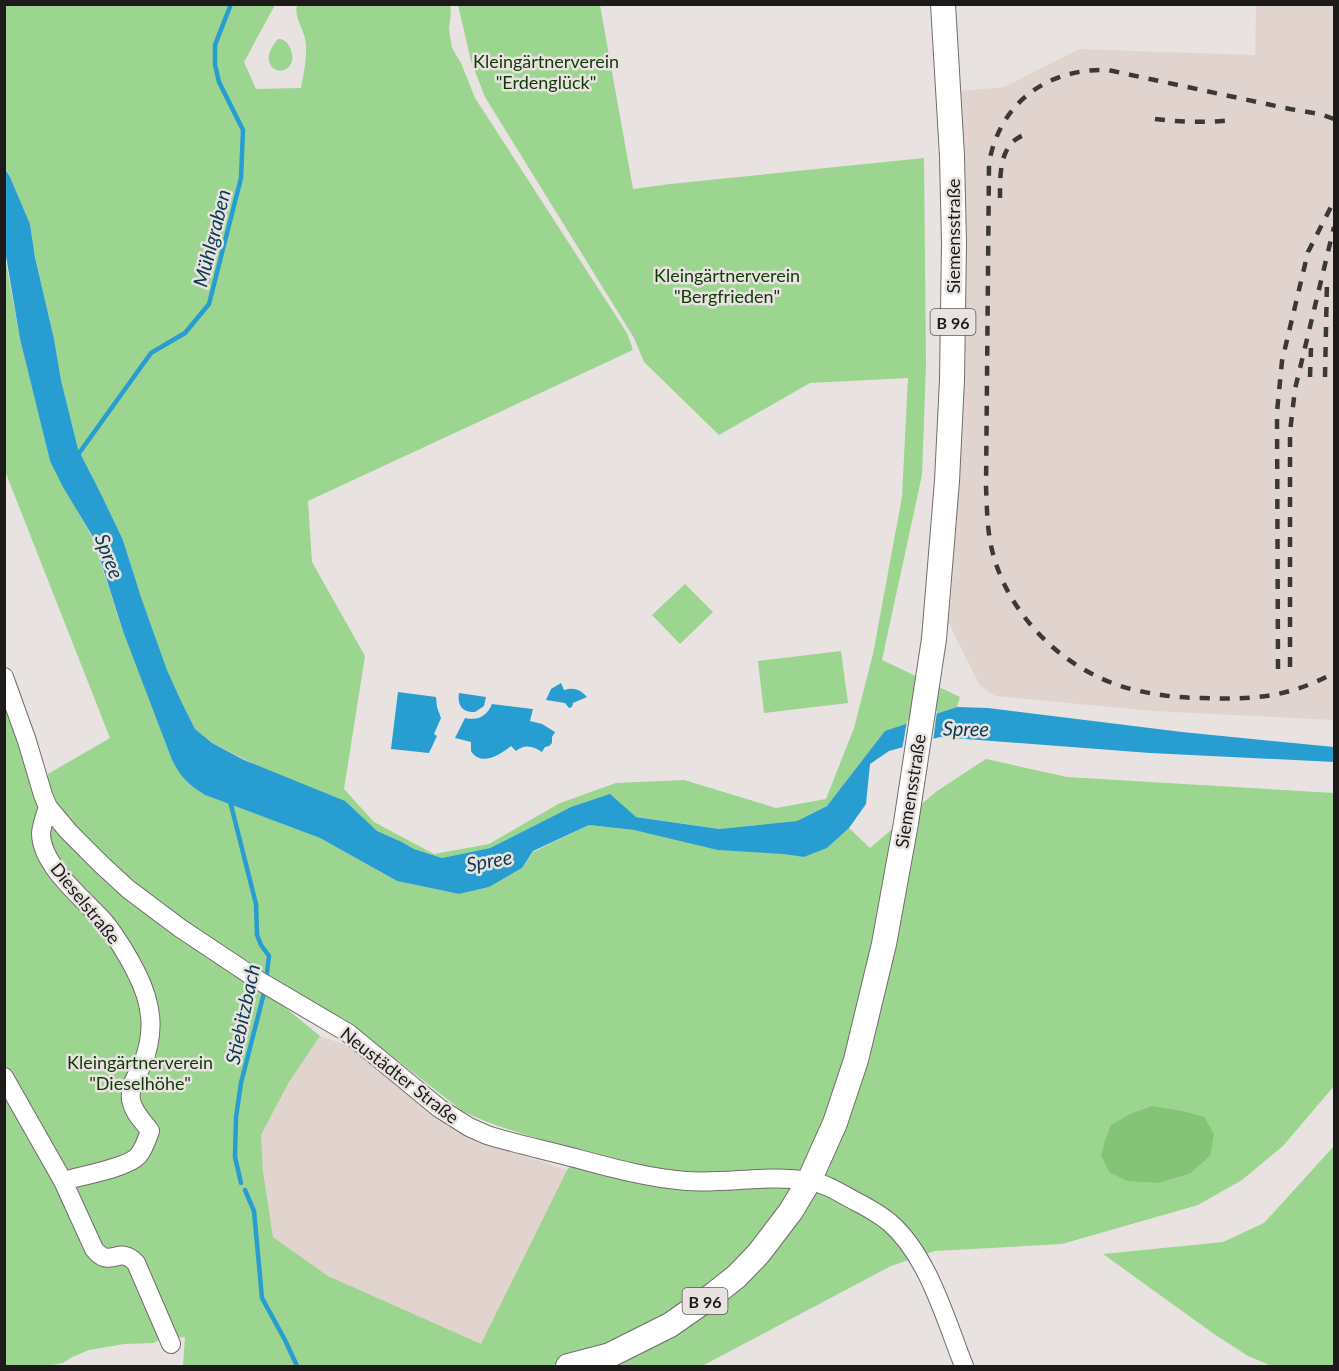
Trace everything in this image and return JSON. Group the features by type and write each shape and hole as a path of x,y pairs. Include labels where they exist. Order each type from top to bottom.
{"main road":[{"name":"Siemensstraße","path":"568,1366 610,1355 670,1324 713,1295 759,1253 791,1211 808,1181 835,1123 856,1060 884,944 906,823 934,639 947,481 952,380 954,243 944,4"}],"street":[{"name":"Neustädter Straße","path":"4,678 48,807 128,889 180,928 258,980 348,1033 439,1108 469,1127 487,1135 617,1170 659,1178 713,1182 764,1178 819,1183 879,1214 904,1237 919,1258 964,1366"},
{"name":"Dieselstraße","path":"48,807 41,835 48,857 71,888 107,925 128,956 146,992 151,1018 150,1041 134,1082 131,1099 138,1115 150,1131 141,1152 125,1164 63,1181"},
{"path":"4,1077 63,1181 94,1249 100,1257 123,1254 130,1256 136,1263 171,1344"}],"shaded area":[{"path":"1256,5 1334,5 1334,720 1153,711 995,696 980,686 946,618 960,91 1005,87 1079,49 1255,55"},
{"path":"320,1036 356,1048 497,1146 567,1170 481,1345 328,1276 273,1237 263,1171 261,1135 289,1082"}],"green space":[{"path":"4,5 275,5 244,62 256,89 301,88 306,44 297,18 297,5 450,5 449,29 452,48 461,63 475,98 627,333 633,350 308,501 312,562 365,656 344,789 374,822 434,854 489,844 560,803 616,783 684,780 776,808 826,799 854,728 873,654 902,497 908,378 810,383 719,435 644,362 634,338 485,97 471,61 458,5 600,5 633,189 924,158 926,365 922,475 882,660 960,697 957,707 885,732 827,806 797,821 719,829 571,807 490,848 442,858 414,849 377,831 363,819 212,743 195,729 182,703 167,670 123,540 78,449 61,380 30,224 5,167"},
{"path":"278,39 286,42 292,54 290,66 281,71 272,67 269,61 271,50"},
{"name":"Kleingärtnerverein \"Dieselhöhe\"","path":"4,251 20,339 50,461 92,537 124,634 172,760 179,772 189,784 205,795 320,838 397,881 459,894 489,887 522,868 533,852 589,825 804,857 827,848 849,828 870,848 937,791 986,759 1067,777 1334,793 1334,1086 1283,1146 1242,1180 1198,1205 1062,1244 935,1251 891,1266 702,1366 183,1366 185,1337 89,1350 63,1363 46,1366 5,1366 5,700 53,824 320,1036 289,1082 261,1135 263,1171 273,1237 328,1276 481,1344 567,1170 583,1152 506,1129 461,1110 346,1020 250,967 130,884 70,828 49,792 48,774 110,738 5,471","holes":["1210,1156 1190,1174 1159,1183"]},
{"path":"685,584 713,612 680,644 652,615"},
{"path":"841,651 848,703 764,713 758,661"},
{"path":"1152,1106 1204,1117 1214,1134 1210,1156 1190,1174 1159,1183 1127,1181 1109,1172 1101,1155 1105,1141 1111,1125 1130,1114"},
{"path":"1334,1146 1334,1366 1272,1366 1248,1356 1103,1254 1223,1242 1264,1223"}],"water":[{"name":"Spree","path":"4,167 30,224 61,380 78,449 123,540 167,670 195,729 212,743 244,760 345,801 377,831 414,849 442,858 490,848 571,807 610,794 636,817 719,829 797,821 827,806 885,731 957,707 988,708 1182,732 1334,747 1334,762 1150,753 940,737 889,751 870,764 866,804 849,828 827,848 804,857 718,850 634,830 589,825 533,851 522,868 489,887 459,894 397,881 320,838 205,795 186,780 175,766 124,634 93,537 50,461 20,339 5,250"},
{"path":"561,683 564,690 577,689 587,697 573,703 569,708 565,703 546,700 551,689"},
{"path":"398,692 436,697 441,718 434,734 437,736 429,753 391,749"},
{"path":"459,693 486,697 484,706 475,712 464,710 460,705"},
{"path":"492,704 533,709 530,721 542,724 555,732 552,743 542,752 529,747 516,751 511,746 491,758 475,756 471,751 471,742 455,738 465,718 482,717"}],"pier":[{"path":"937,711 933,742 902,750 907,721"}],"waterway":[{"name":"Mühlgraben","path":"77,456 151,353 185,333 209,304 241,178 243,130 219,82 215,65 215,45 231,4"},
{"name":"Stiebitzbach","path":"230,801 256,904 257,935 269,956 266,981"},
{"name":"Stiebitzbach","path":"241,1183 235,1157 236,1117 241,1083 265,989"},
{"name":"Stiebitzbach","path":"245,1190 254,1211 262,1298 297,1366"}],"railway":[{"path":"1334,119 1320,114 1108,70 1086,71 1047,82 1016,106 1004,122 995,141 989,163 986,487 988,527 992,550 1011,597 1043,638 1062,655 1084,669 1107,681 1140,691 1176,697 1221,698 1255,697 1286,692 1334,673"},
{"path":"1155,119 1193,122 1231,120"},
{"path":"1000,198 1001,168 1007,149 1020,136 1031,133"},
{"path":"1278,669 1277,412 1282,361 1308,252 1334,201"},
{"path":"1290,667 1290,432 1295,389 1334,227"},
{"path":"1325,377 1327,280"},
{"path":"1310,377 1311,348"}],"park label":[{"name":"Kleingärtnerverein \"Erdenglück\"","path":"546,71"},
{"name":"Kleingärtnerverein \"Bergfrieden\"","path":"727,285"}]}
